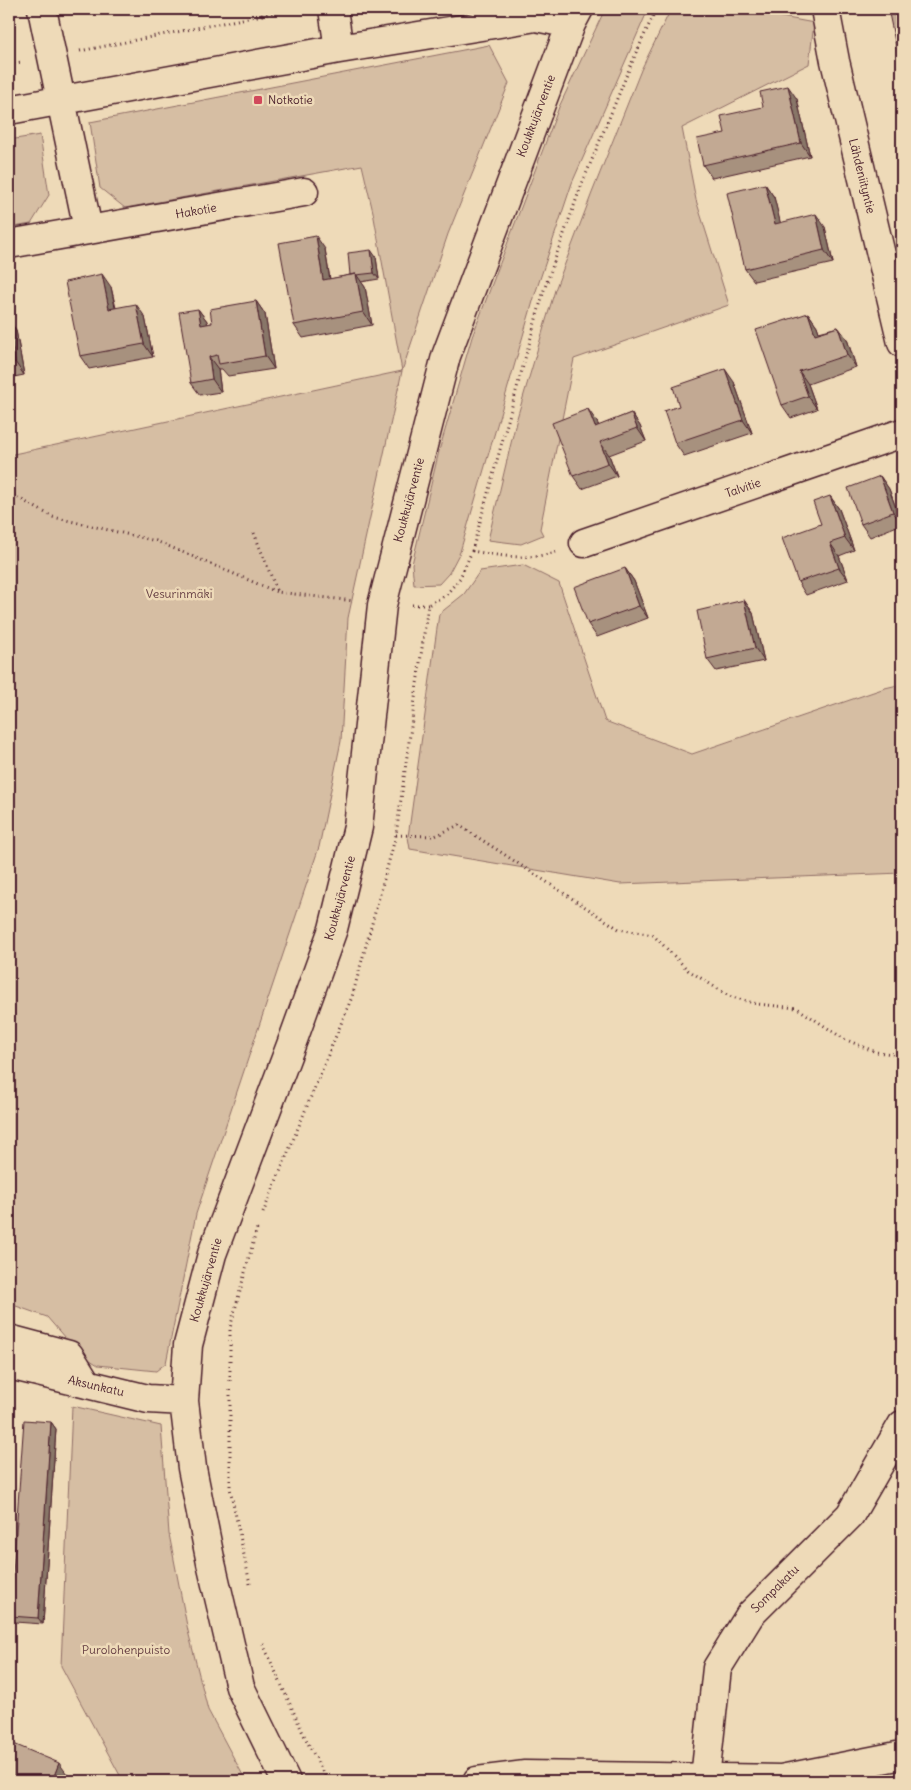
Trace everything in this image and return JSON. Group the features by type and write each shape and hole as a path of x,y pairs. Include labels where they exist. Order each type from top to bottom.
{"street":[{"path":"42,9 88,229"},
{"path":"333,9 339,49"},
{"name":"Lähdeniityntie","path":"825,9 835,61 902,342"},
{"path":"9,110 339,49 536,17 575,16"},
{"name":"Koukkujärventie","path":"286,1781 240,1688 192,1468 184,1401 188,1345 212,1254 333,929 358,827 382,605 446,356 575,16"},
{"name":"Hakotie","path":"9,244 304,192"},
{"name":"Talvitie","path":"584,543 902,433"},
{"path":"9,1339 69,1355 87,1384"},
{"name":"Aksunkatu","path":"9,1366 148,1399 184,1401"},
{"name":"Sompakatu","path":"705,1778 717,1668 750,1615 850,1515 902,1425"},
{"path":"476,1781 525,1775 781,1779 902,1755"}],"path":[{"path":"9,64 293,9"},
{"path":"261,1217 352,997 396,835 428,605 446,595 460,578 472,551 544,290 580,189 656,9"},
{"path":"9,493 53,517 156,541 277,592 382,605"},
{"path":"254,533 277,592"},
{"path":"472,551 512,558 545,555 584,543"},
{"path":"396,835 435,836 459,825 619,929 653,935 688,970 729,996 757,1004 797,1008 844,1039 876,1052 902,1055"},
{"path":"250,1584 230,1488 230,1328 257,1226"},
{"path":"261,1640 327,1781"}],"green space":[{"path":"605,9 647,9 647,12 572,183 536,291 460,552 449,573 439,584 414,585 412,564 439,451 472,337 559,107"},
{"path":"671,9 739,9 814,23 809,64 682,128 696,200 729,305 574,359 540,529 543,535 521,544 488,540 517,418 555,290 641,70"},
{"path":"489,45 509,83 448,234 402,371 373,212 362,165 125,208 100,188 90,122"},
{"path":"40,135 49,195 31,224 9,228 9,140"},
{"name":"Vesurinmäki","path":"402,371 348,618 341,741 319,847 196,1214 166,1363 156,1371 98,1365 77,1352 47,1317 16,1306 9,1307 9,455"},
{"path":"523,565 559,583 605,721 692,754 885,688 902,684 902,873 620,884 410,849 408,837 439,614 464,594 480,571"},
{"name":"Purolohenpuisto","path":"72,1406 161,1426 169,1534 188,1631 208,1710 246,1781 123,1781 61,1666"}],"building":[{"path":"888,9 902,9 902,74"},
{"path":"788,86 801,143 703,165 697,139 725,133 721,116 763,107 760,92"},
{"path":"902,129 902,150 898,130"},
{"path":"765,184 775,224 816,214 824,250 745,269 727,193"},
{"path":"316,236 323,280 356,274 363,312 294,325 279,243"},
{"path":"371,250 374,273 350,275 348,253"},
{"path":"102,274 109,309 136,304 144,344 80,356 65,282"},
{"path":"256,301 265,356 219,364 217,355 209,357 212,379 191,383 179,312 198,309 201,325 212,323 210,309"},
{"path":"808,313 815,334 838,327 847,355 799,371 808,396 782,405 756,330"},
{"path":"9,327 15,362 9,363"},
{"path":"725,369 743,420 675,443 664,411 679,406 673,387"},
{"path":"588,409 595,427 631,413 637,428 600,442 608,463 573,476 552,423"},
{"path":"880,476 893,512 861,524 848,488"},
{"path":"830,496 845,538 830,543 839,568 798,582 782,538 821,524 813,502"},
{"path":"902,498 902,514 897,500"},
{"path":"625,568 639,606 588,624 574,587"},
{"path":"744,600 755,648 707,659 697,611"},
{"path":"24,1420 51,1422 38,1618 10,1616"},
{"path":"9,1742 59,1763 52,1781 9,1781"}],"place":[{"name":"Notkotie","path":"258,100"}]}
